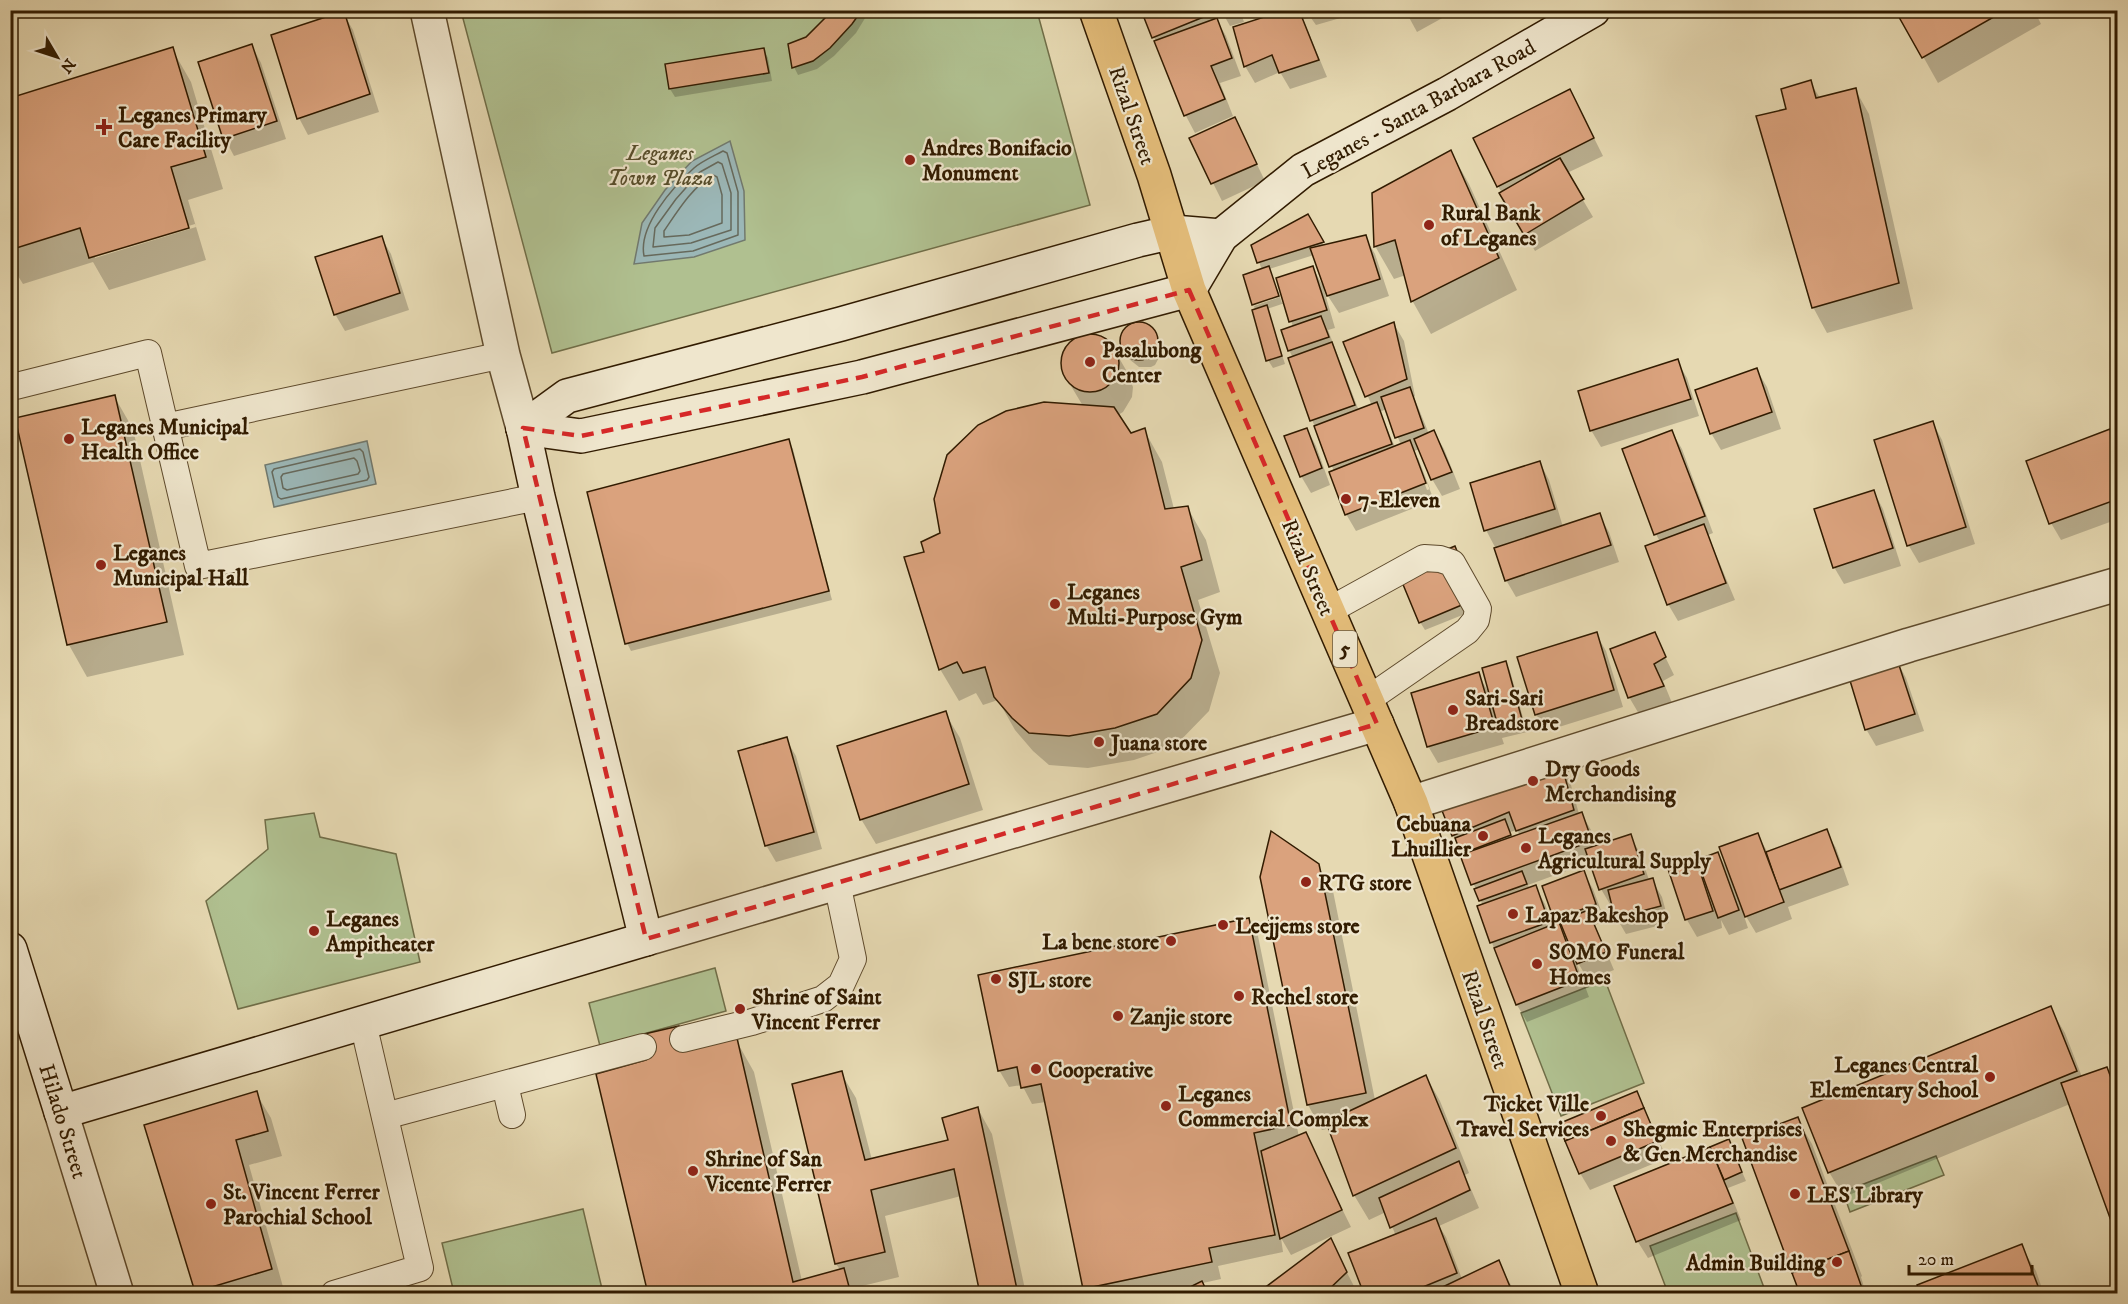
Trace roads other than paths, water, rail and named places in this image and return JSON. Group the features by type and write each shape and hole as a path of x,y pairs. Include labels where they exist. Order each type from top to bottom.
{"main road":[{"path":"427,10 503,355 523,428 646,939"},
{"name":"Rizal Street","path":"1096,10 1173,232 1189,290 1411,803 1582,1293"},
{"name":"Leganes - Santa Barbara Road","path":"1221,236 1303,170 1447,94 1593,10"},
{"path":"1173,232 1221,236 1189,290 862,377 580,436 523,428 567,396 841,324 1173,232"},
{"path":"1411,803 1909,645 2118,584"},
{"path":"61,1112 837,883 1372,712"},
{"name":"Hilado Street","path":"10,949 117,1293"}],"lane":[{"path":"16,386 148,353 198,566 538,497"},
{"path":"165,427 503,355"},
{"path":"1328,611 1424,558 1440,559 1452,563 1478,609 1476,620 1467,631 1372,712"},
{"path":"683,1039 752,1022 823,999 841,985 853,959 837,883"},
{"path":"334,1293 420,1268 363,1023"},
{"path":"385,1116 643,1047"},
{"path":"505,1085 512,1115"}],"water":[{"path":"730,141 744,191 745,240 694,257 634,264 642,223 665,190 692,161"},
{"path":"367,441 376,484 274,507 265,465"}],"place":[{"name":"Leganes Primary Care Facility","path":"104,127"},
{"name":"Andres Bonifacio Monument","path":"910,160"},
{"name":"Rural Bank of Leganes","path":"1429,225"},
{"name":"Pasalubong Center","path":"1090,362"},
{"name":"Leganes Municipal Health Office","path":"69,439"},
{"name":"7-Eleven","path":"1346,499"},
{"name":"Leganes Municipal Hall","path":"101,565"},
{"name":"Leganes Multi-Purpose Gym","path":"1055,604"},
{"name":"Sari-Sari Breadstore","path":"1453,710"},
{"name":"Juana store","path":"1099,742"},
{"name":"Dry Goods Merchandising","path":"1533,781"},
{"name":"Cebuana Lhuillier","path":"1483,836"},
{"name":"Leganes Agricultural Supply","path":"1526,848"},
{"name":"RTG store","path":"1306,882"},
{"name":"Lapaz Bakeshop","path":"1513,914"},
{"name":"Leejjems store","path":"1223,925"},
{"name":"Leganes Ampitheater","path":"314,931"},
{"name":"La bene store","path":"1171,941"},
{"name":"SOMO Funeral Homes","path":"1537,964"},
{"name":"SJL store","path":"996,979"},
{"name":"Rechel store","path":"1239,996"},
{"name":"Shrine of Saint Vincent Ferrer","path":"740,1009"},
{"name":"Zanjie store","path":"1118,1016"},
{"name":"Cooperative","path":"1036,1069"},
{"name":"Leganes Central Elementary School","path":"1990,1077"},
{"name":"Leganes Commercial Complex","path":"1166,1106"},
{"name":"Ticket Ville Travel Services","path":"1601,1116"},
{"name":"Shegmic Enterprises & Gen Merchandise","path":"1611,1141"},
{"name":"Shrine of San Vicente Ferrer","path":"693,1171"},
{"name":"LES Library","path":"1795,1194"},
{"name":"St. Vincent Ferrer Parochial School","path":"211,1204"},
{"name":"Admin Building","path":"1837,1262"}],"park label":[{"name":"Leganes Town Plaza","path":"660,164"}]}
